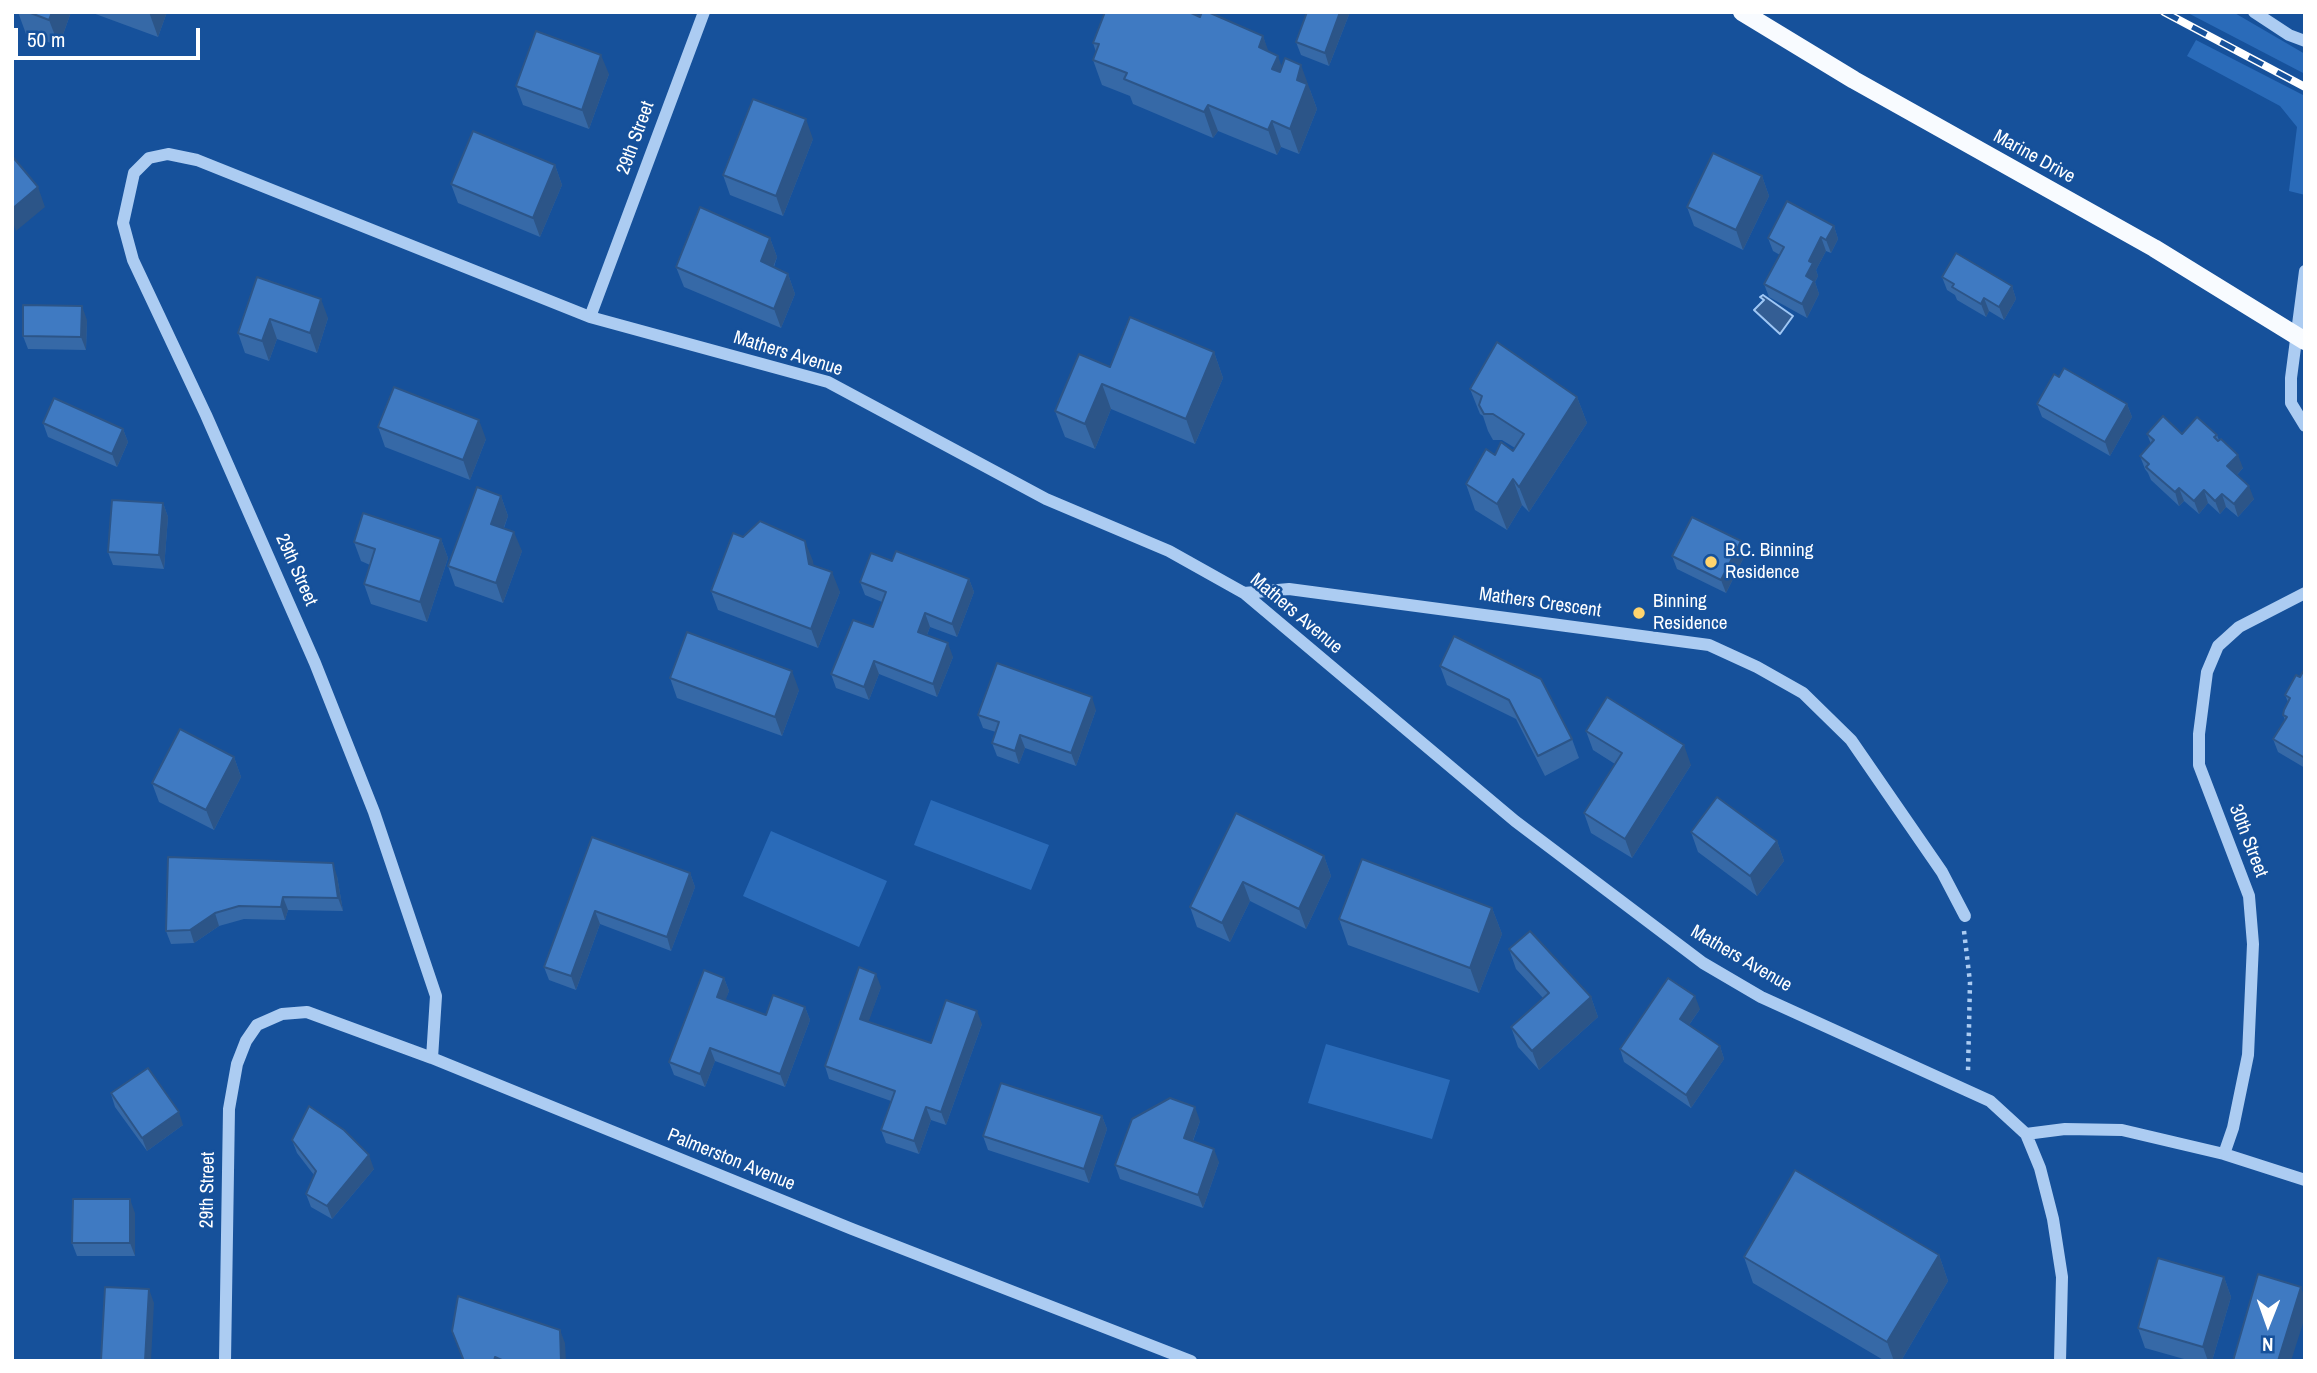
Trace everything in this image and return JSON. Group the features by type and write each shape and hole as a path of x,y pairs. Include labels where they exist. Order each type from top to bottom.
{"main road":[{"name":"Marine Drive","path":"1742,12 1854,80 2154,248 2300,338"}],"street":[{"name":"29th Street","path":"590,317 704,12"},
{"path":"2254,12 2288,35 2305,41"},
{"name":"29th Street","path":"197,160 168,154 149,158 134,173 123,223 134,260 316,663 373,812 436,996 432,1058"},
{"name":"Mathers Avenue","path":"197,160 590,317 828,382 1046,499 1169,551 1244,593 1515,821 1703,963 1761,997 1990,1101 2026,1134"},
{"path":"2305,271 2300,338 2291,377 2291,403 2305,426"},
{"name":"Mathers Crescent","path":"1244,593 1289,589 1709,645 1757,667 1803,693 1851,740 1942,872 1965,916"},
{"name":"30th Street","path":"2224,1154 2233,1128 2248,1055 2253,944 2249,896 2199,765 2199,734 2207,671 2218,646 2239,627 2305,593"},
{"name":"Palmerston Avenue","path":"257,1025 282,1014 307,1012 432,1058 852,1229 1191,1361"},
{"name":"29th Street","path":"225,1361 229,1109 237,1064 246,1041 257,1025"},
{"path":"2060,1361 2062,1277 2053,1219 2040,1168 2026,1134 2065,1129 2122,1130 2224,1154 2305,1180"}],"path":[{"path":"1965,916 1965,945 1970,982 1970,1063 1965,1089"}],"shaded area":[{"path":"2186,12 2233,12 2305,54 2305,74"},
{"path":"2196,40 2305,96 2305,195 2289,191 2297,127 2280,106 2187,56"},
{"path":"1763,295 1793,316 1780,334 1754,310 1764,300 1760,297"},
{"path":"931,800 1049,845 1031,890 914,845"},
{"path":"771,831 887,881 859,947 743,896"},
{"path":"1326,1044 1450,1080 1432,1139 1308,1103"}],"building":[{"path":"28,12 52,12 49,20"},
{"path":"1105,12 1189,12 1200,17 1202,12 1208,12 1263,36 1259,47 1278,56 1272,69 1280,72 1285,58 1301,65 1297,80 1307,84 1290,129 1272,121 1268,130 1208,105 1204,112 1124,79 1127,73 1093,60 1099,44 1093,43"},
{"path":"1307,12 1340,12 1325,53 1296,42"},
{"path":"536,31 601,55 582,110 516,86"},
{"path":"753,99 806,119 776,196 723,175"},
{"path":"473,131 555,165 533,218 451,184"},
{"path":"1713,153 1762,176 1736,230 1687,207"},
{"path":"12,156 38,187 12,209"},
{"path":"1787,201 1834,226 1826,240 1821,237 1809,261 1813,263 1806,276 1814,281 1802,304 1764,284 1784,247 1768,238"},
{"path":"700,207 770,238 761,261 788,274 774,309 676,267"},
{"path":"1956,253 2012,286 1999,307 1984,298 1981,304 1952,287 1954,284 1942,277"},
{"path":"257,277 321,299 310,333 270,319 262,341 238,333"},
{"path":"23,305 82,306 81,337 23,336"},
{"path":"1130,317 1214,352 1186,419 1102,384 1085,424 1055,411 1079,354 1110,367"},
{"path":"1497,342 1577,397 1519,487 1513,479 1497,504 1466,484 1486,449 1495,455 1501,442 1513,451 1524,434 1493,414 1484,414 1479,405 1482,396 1470,389"},
{"path":"2064,368 2127,404 2105,442 2037,404 2054,374 2059,377"},
{"path":"394,387 479,420 463,460 378,427"},
{"path":"54,398 123,429 112,454 43,423"},
{"path":"2163,416 2182,434 2197,417 2217,435 2214,437 2218,441 2221,439 2238,455 2227,466 2249,486 2234,504 2222,494 2215,501 2204,490 2194,501 2179,488 2175,492 2146,467 2149,464 2140,456 2154,440 2147,434"},
{"path":"477,487 501,496 491,524 514,532 496,583 448,566"},
{"path":"112,500 163,503 159,555 108,552"},
{"path":"363,513 441,539 420,602 364,584 375,549 354,542"},
{"name":"B.C. Binning Residence","path":"1692,517 1741,541 1721,580 1672,556"},
{"path":"760,521 805,541 809,564 832,572 811,629 711,591 733,533 743,537"},
{"path":"896,551 969,579 952,624 925,613 918,632 948,643 933,684 874,661 864,687 831,674 853,620 873,627 886,592 860,582 871,553 892,561"},
{"path":"687,632 792,671 775,717 670,678"},
{"path":"1454,636 1541,679 1572,739 1538,756 1509,700 1440,666"},
{"path":"997,663 1092,697 1071,753 1020,735 1015,751 992,743 999,722 978,715"},
{"path":"2305,668 2305,758 2273,739 2287,717 2283,715 2290,698 2285,695 2296,675 2300,677"},
{"path":"1607,697 1684,745 1625,839 1584,813 1622,753 1586,731"},
{"path":"180,729 234,757 206,810 152,783"},
{"path":"1717,797 1777,841 1750,876 1691,832"},
{"path":"1236,813 1324,856 1299,909 1243,882 1222,923 1190,907"},
{"path":"592,837 690,873 667,937 595,911 571,976 544,967"},
{"path":"168,857 333,863 338,898 283,897 281,907 239,906 215,913 190,930 166,931"},
{"path":"1362,859 1492,908 1470,968 1339,919"},
{"path":"1530,931 1591,997 1532,1051 1511,1027 1549,993 1509,949"},
{"path":"859,967 876,974 860,1019 931,1043 946,1000 977,1011 941,1112 926,1107 914,1141 881,1130 895,1091 825,1066"},
{"path":"704,970 724,978 717,997 766,1015 773,995 805,1007 780,1074 710,1048 700,1074 669,1062"},
{"path":"1668,978 1695,996 1680,1019 1720,1046 1686,1095 1620,1049"},
{"path":"148,1068 179,1112 142,1138 111,1093"},
{"path":"1001,1083 1102,1116 1084,1169 983,1136"},
{"path":"1170,1098 1195,1107 1184,1138 1214,1149 1198,1195 1115,1165 1132,1119"},
{"path":"309,1106 344,1130 369,1155 327,1206 306,1194 316,1171 292,1140"},
{"path":"1795,1170 1939,1255 1887,1342 1744,1257"},
{"path":"73,1199 130,1199 130,1243 72,1243"},
{"path":"2158,1258 2224,1277 2203,1347 2138,1328"},
{"path":"2258,1274 2301,1287 2278,1361 2233,1361"},
{"path":"105,1287 149,1289 145,1361 101,1360"},
{"path":"458,1296 560,1330 561,1361 504,1361 495,1357 494,1361 464,1361 452,1331"}],"railway":[{"path":"2164,12 2305,87"}],"place":[{"name":"B.C. Binning Residence","path":"1711,562"},
{"name":"Binning Residence","path":"1639,613"}]}
